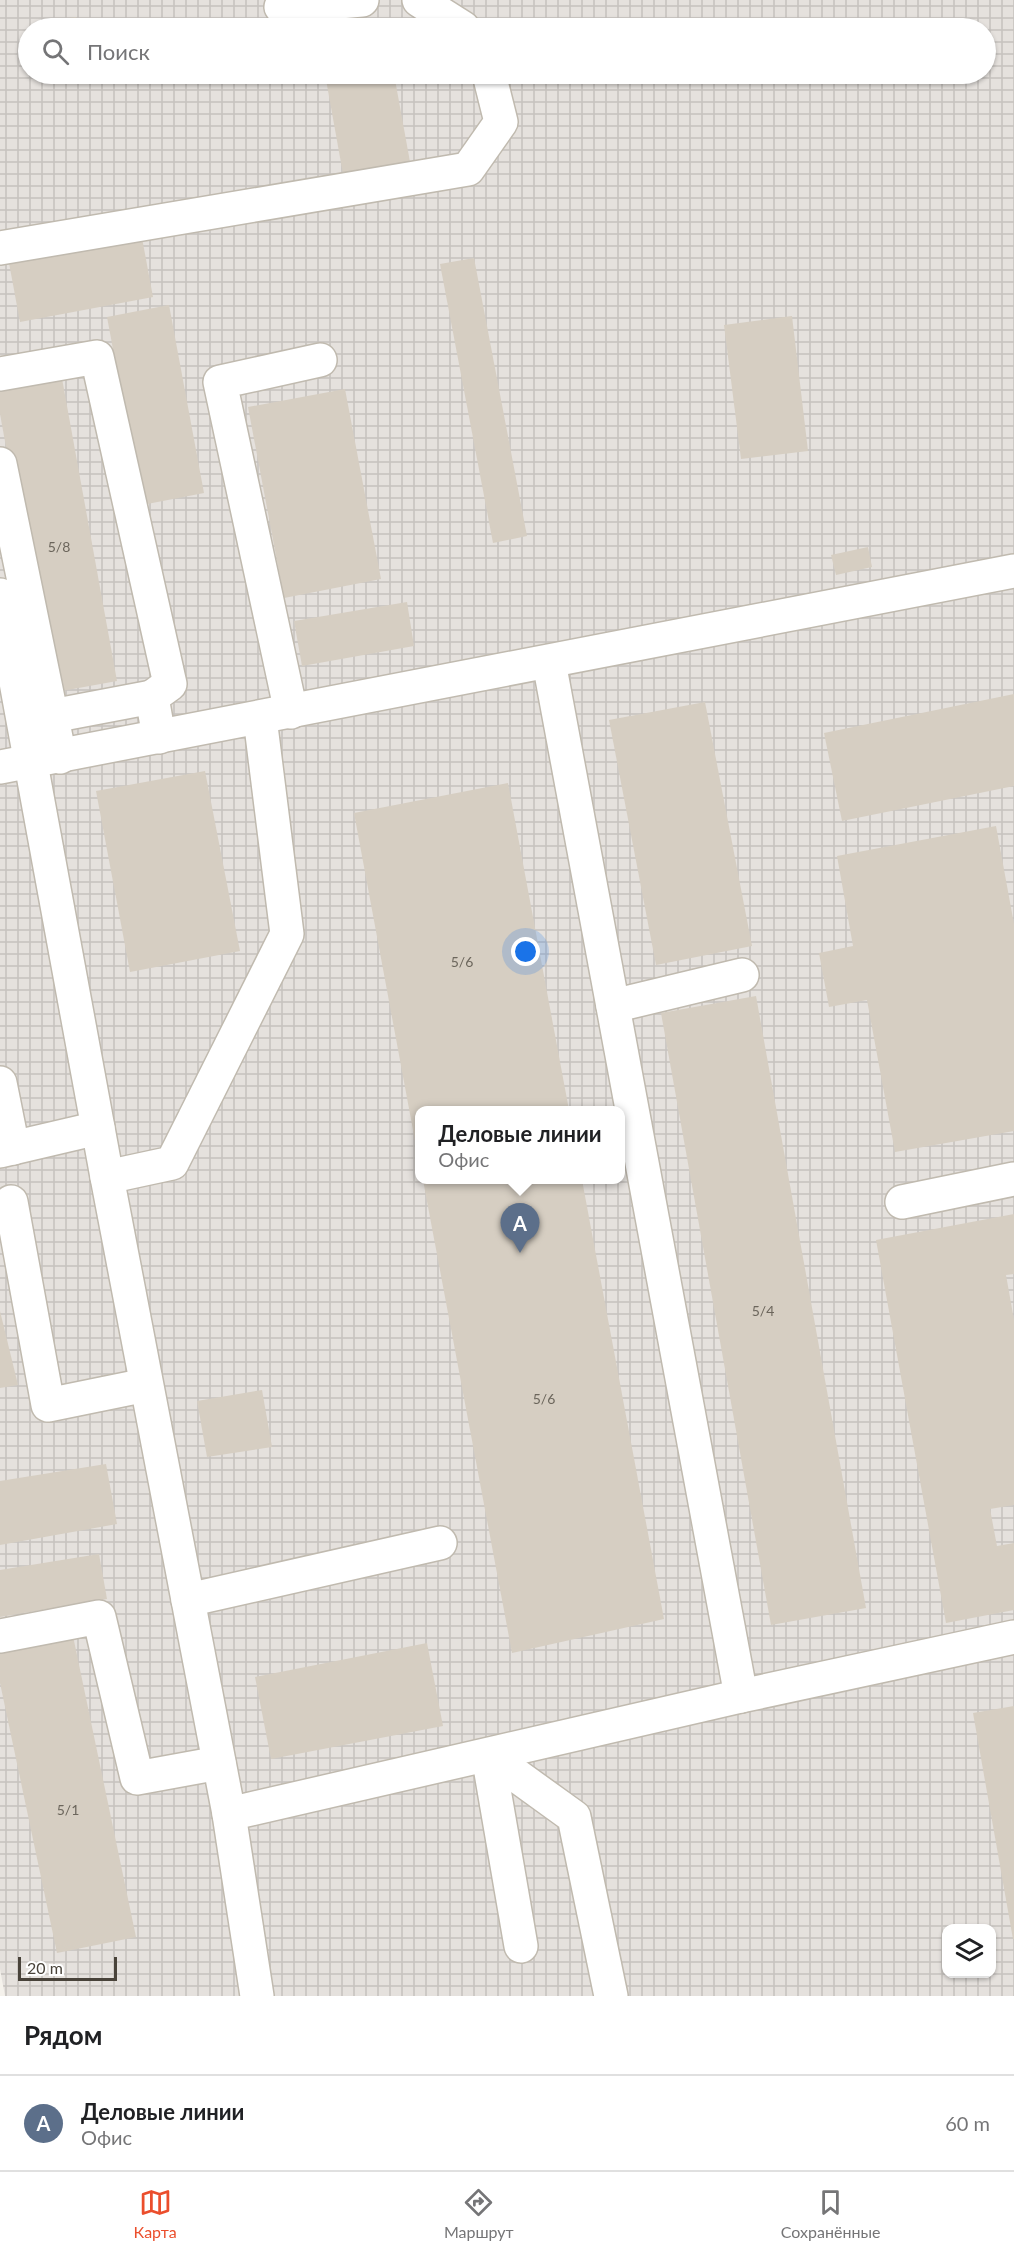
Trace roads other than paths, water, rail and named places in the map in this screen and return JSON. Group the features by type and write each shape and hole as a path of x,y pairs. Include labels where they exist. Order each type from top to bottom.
{"lane":[{"path":"281,7 362,0"},
{"path":"419,0 447,18"},
{"path":"0,248 468,170 501,122 492,84"},
{"path":"0,374 97,357 170,684 152,697 52,716"},
{"path":"107,1177 172,1163 287,934 275,715 220,382 320,360"},
{"path":"0,464 52,716 46,759"},
{"path":"0,767 1014,571"},
{"path":"0,594 46,759 98,1128 229,1814 257,1996"},
{"path":"549,662 741,1696"},
{"path":"152,697 159,737"},
{"path":"613,1006 742,975"},
{"path":"0,1083 7,1150 98,1128"},
{"path":"902,1202 1014,1179"},
{"path":"11,1202 48,1405 146,1385"},
{"path":"188,1600 440,1543"},
{"path":"0,1636 99,1617 137,1778 219,1763"},
{"path":"229,1814 741,1696 1014,1637"},
{"path":"488,1755 521,1947"},
{"path":"488,1755 574,1817 610,1996"}],"place":[{"name":"Деловые линии","path":"520,1253"}]}
